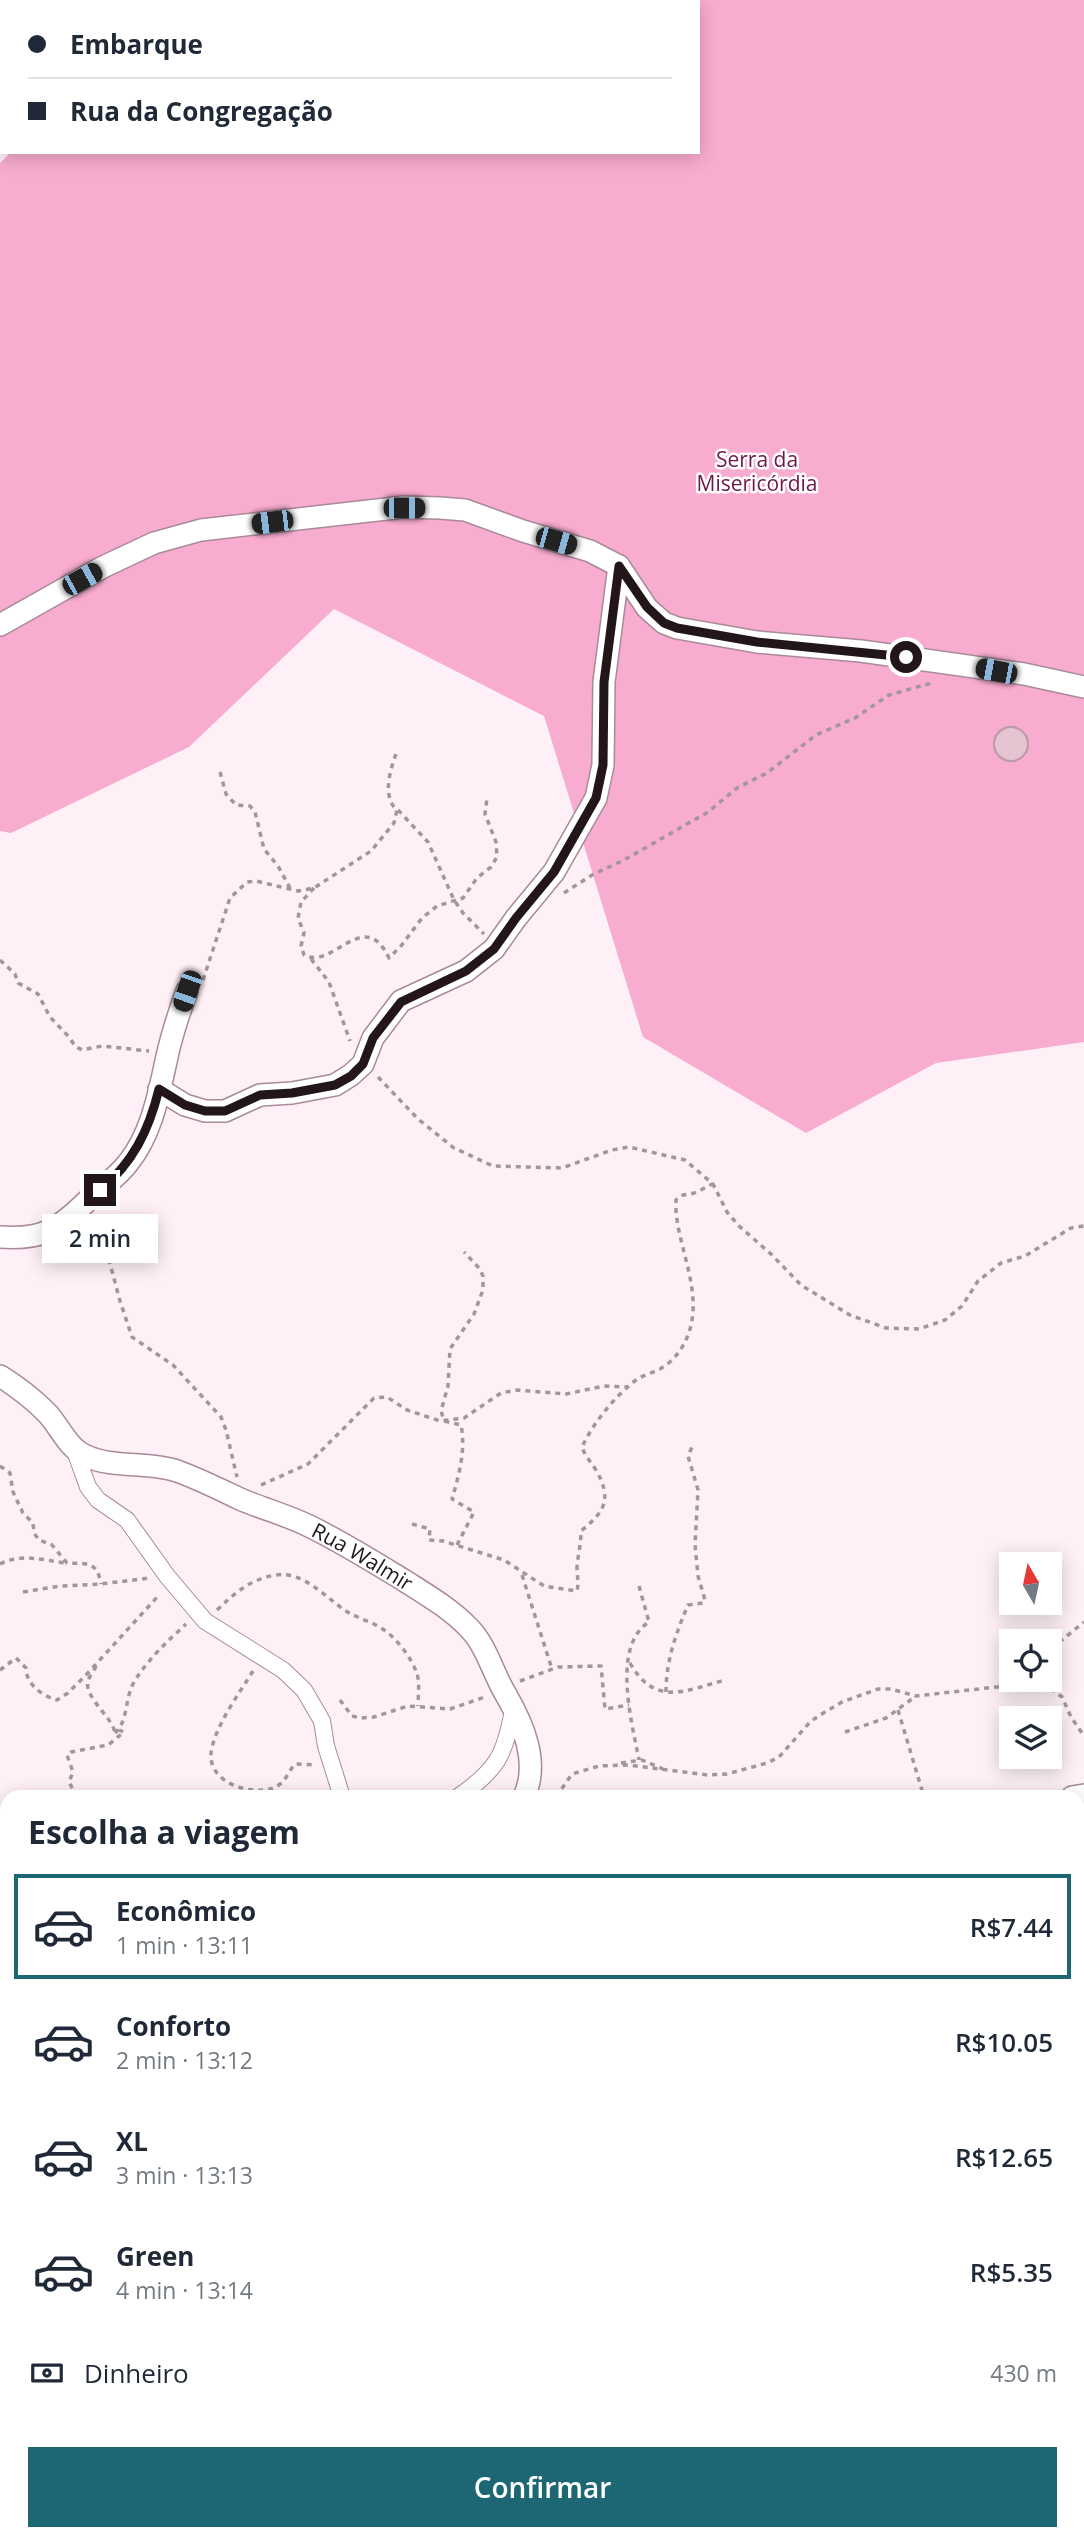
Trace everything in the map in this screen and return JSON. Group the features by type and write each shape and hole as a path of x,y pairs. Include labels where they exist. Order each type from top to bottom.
{"street":[{"path":"0,625 103,567 153,543 201,530 404,508 465,510 590,551 619,566 647,607 664,623 677,628 757,642 861,651 1024,674 1084,687"},
{"path":"159,1089 185,1105 205,1111 225,1111 260,1095 292,1093 335,1085 351,1076 363,1064 373,1038 401,1002 466,971 494,949 554,872 596,798 603,765 604,682 619,566"},
{"path":"0,1237 36,1237 51,1231 73,1215 130,1161 145,1133 187,991"},
{"path":"0,1376 46,1412 74,1448 88,1487 99,1500 127,1520 169,1578 202,1617 293,1677 322,1721 326,1746 340,1790"},
{"name":"Rua Walmir","path":"74,1448 106,1462 143,1464 174,1470 243,1495 373,1561 436,1600 471,1630 513,1710 529,1747 531,1770 528,1790"},
{"path":"468,1790 480,1781 502,1755 513,1710"}],"path":[{"path":"555,900 592,875 708,812 737,788 767,773 816,735 855,718 889,695 941,681"},
{"path":"396,754 390,772 392,806 428,842 454,900 485,935"},
{"path":"220,772 226,794 236,805 250,806 255,812 264,849 278,866 291,890"},
{"path":"397,810 394,823 371,851 314,888 302,902 298,918 304,933 301,946 304,956 322,959 348,941 364,937 375,941 385,950 388,958 401,946 422,918 437,906 463,898 497,857 496,842 485,814 487,798"},
{"path":"187,991 203,979 230,898 247,882 256,881 298,891 314,888"},
{"path":"311,959 329,982 346,1034 363,1064 418,1119 445,1141 470,1157 493,1166 562,1168 612,1150 629,1147 685,1160 713,1184 727,1212 801,1285 850,1315 886,1328 919,1329 946,1320 962,1306 978,1281 1001,1263 1025,1256 1071,1228 1084,1226"},
{"path":"0,960 15,974 18,983 38,994 50,1017 75,1046 82,1050 102,1046 168,1052"},
{"path":"412,1524 430,1529 429,1540 457,1545 504,1560 544,1586 577,1591 580,1580 577,1569 581,1531 601,1513 605,1501 602,1485 582,1447 600,1418 628,1387 676,1358 690,1330 694,1313 692,1290 679,1229 676,1200 679,1196 693,1194 713,1184"},
{"path":"86,1202 90,1222 86,1232 105,1245 132,1337 173,1365 221,1417 243,1495 308,1464 374,1398 387,1397 415,1413 461,1425 460,1467 452,1499 474,1512 457,1545"},
{"path":"444,1421 441,1411 448,1386 450,1349 474,1314 484,1290 483,1276 479,1268 464,1252"},
{"path":"444,1421 464,1418 502,1393 517,1390 566,1394 604,1386 628,1387"},
{"path":"666,1692 666,1674 672,1647 688,1605 703,1603 705,1600 698,1576 695,1545 698,1490 688,1456 694,1445"},
{"path":"0,1466 10,1472 13,1492 23,1513 33,1523 34,1533 39,1540 52,1545 67,1563"},
{"path":"0,1564 22,1557 88,1564 99,1572 101,1584"},
{"path":"521,1573 552,1669"},
{"path":"98,1661 88,1680 90,1695 113,1724 115,1733 119,1730 132,1685 166,1640 240,1588 276,1575 291,1576 320,1591 346,1611 382,1628 396,1641 417,1675 418,1706"},
{"path":"23,1592 61,1586 169,1578"},
{"path":"0,1670 16,1658 20,1660 26,1668 30,1683 46,1697 57,1700 68,1693 132,1627 169,1578"},
{"path":"639,1586 649,1622 633,1637 627,1681 639,1760"},
{"path":"1062,1640 1084,1622"},
{"path":"254,1790 230,1784 217,1772 211,1756 219,1729 252,1671 265,1658"},
{"path":"629,1661 646,1684 655,1690 683,1691 725,1680"},
{"path":"341,1700 352,1716 361,1718 418,1706 450,1709 558,1667 600,1666 605,1709 629,1705"},
{"path":"612,1765 708,1775 750,1769 779,1757 811,1721 842,1702 878,1689 891,1689 916,1696 999,1686"},
{"path":"1056,1692 1062,1697 1084,1736"},
{"path":"845,1732 873,1724 916,1696"},
{"path":"898,1710 922,1790"},
{"path":"73,1790 69,1782 72,1772 67,1755 114,1742 124,1732 119,1730"},
{"path":"561,1790 572,1774 591,1767 639,1760 668,1771"},
{"path":"262,1790 275,1787 285,1780 295,1764"}],"green space":[{"name":"Serra da Misericórdia","path":"700,0 1084,0 1084,1042 936,1063 806,1133 643,1037 544,716 334,609 189,747 11,833 0,831 0,163 9,154 700,154"}],"building":[{"path":"1011,727 1023,732 1028,744 1023,756 1011,761 999,756 994,744 999,732"}],"route":[{"path":"100,1190 130,1161 145,1133 159,1089 185,1105 205,1111 225,1111 260,1095 292,1093 335,1085 351,1076 363,1064 373,1038 401,1002 466,971 494,949 554,872 596,798 603,765 604,682 619,566 647,607 664,623 677,628 757,642 906,657"}]}
